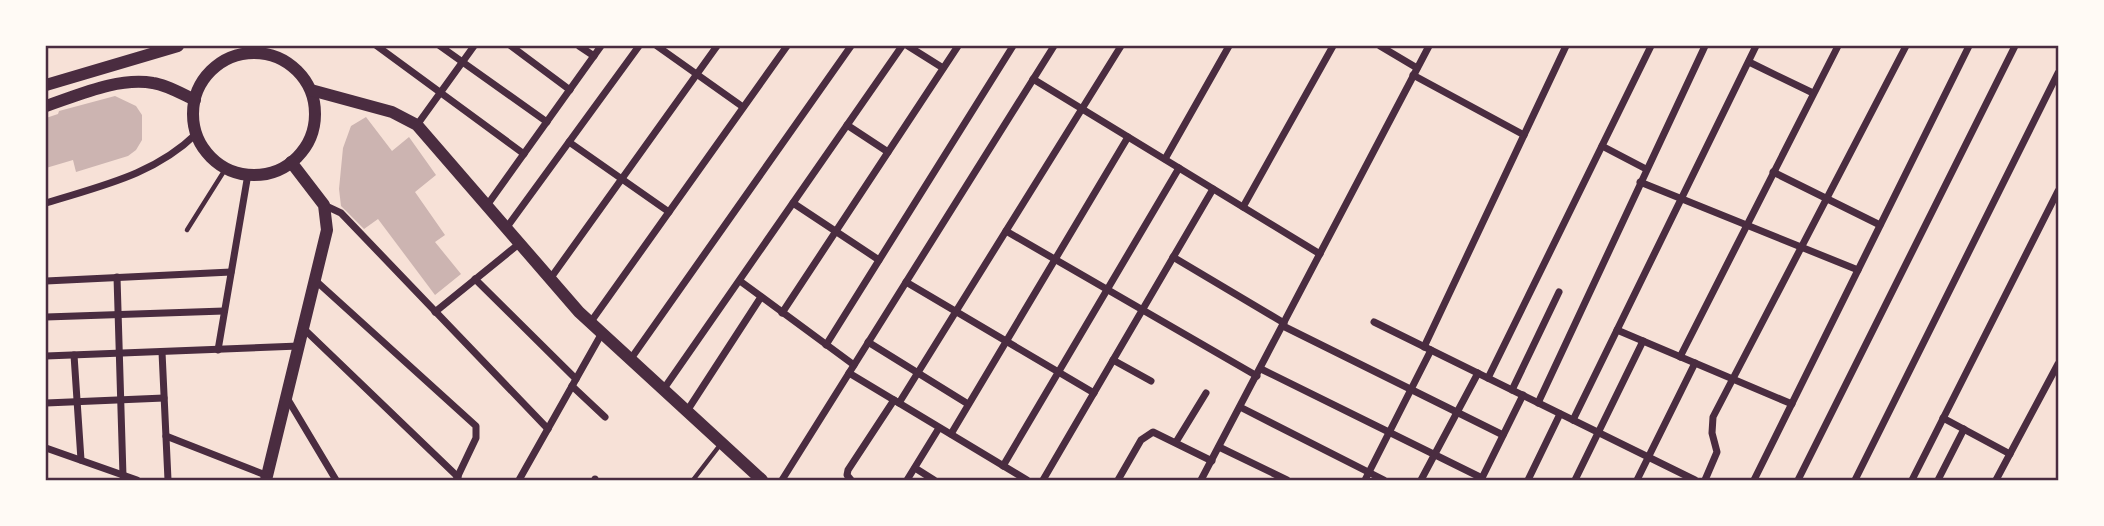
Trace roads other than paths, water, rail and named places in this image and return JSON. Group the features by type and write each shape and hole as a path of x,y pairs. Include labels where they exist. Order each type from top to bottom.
{"street":[{"path":"46,85 144,50 178,46"},
{"path":"377,46 442,91 524,154"},
{"path":"440,46 547,122"},
{"path":"417,125 474,46"},
{"path":"511,46 570,90"},
{"path":"579,46 594,56"},
{"path":"488,204 601,46"},
{"path":"507,227 639,46"},
{"path":"657,46 743,107"},
{"path":"550,279 717,46"},
{"path":"590,323 787,46"},
{"path":"629,360 851,46"},
{"path":"663,390 902,46"},
{"path":"908,46 943,68"},
{"path":"782,313 958,46"},
{"path":"826,345 1013,46"},
{"path":"782,481 1054,46"},
{"path":"849,477 896,401 918,372 1121,46"},
{"path":"1164,159 1229,46"},
{"path":"1243,207 1333,46"},
{"path":"1380,46 1415,71 1524,135"},
{"path":"1201,481 1429,46"},
{"path":"1367,477 1411,389 1566,46"},
{"path":"1488,378 1651,46"},
{"path":"1538,403 1705,46"},
{"path":"1573,420 1756,46"},
{"path":"1680,357 1838,46"},
{"path":"1704,481 1717,452 1712,433 1713,417 1906,46"},
{"path":"1754,481 1969,46"},
{"path":"1798,481 2015,46"},
{"path":"257,49 283,60 299,73 311,90 315,110 313,130 305,148 291,163 263,174 248,174 226,168 208,154 197,135 195,100 209,72 222,62 257,49"},
{"path":"1749,61 1813,93"},
{"path":"1855,481 2059,73"},
{"path":"1033,79 1320,254"},
{"path":"46,106 114,85 139,82 157,83 195,100"},
{"path":"311,90 392,112 417,125 590,323 723,442 762,481"},
{"path":"847,125 888,152"},
{"path":"46,203 150,169 175,154 197,135"},
{"path":"951,434 1128,137"},
{"path":"569,142 669,212"},
{"path":"1602,146 1646,169"},
{"path":"291,163 324,205 341,213 548,429"},
{"path":"1003,466 1180,168"},
{"path":"1773,172 1880,225"},
{"path":"218,350 248,174"},
{"path":"1640,182 1858,270"},
{"path":"1043,481 1213,189"},
{"path":"1912,481 2059,191"},
{"path":"793,203 879,260"},
{"path":"166,436 267,478 327,230 324,205"},
{"path":"1006,231 1142,310 1259,372 1390,432 1482,479 1523,395"},
{"path":"435,312 520,243"},
{"path":"1173,257 1284,325 1503,435"},
{"path":"46,281 231,272"},
{"path":"117,277 123,475"},
{"path":"475,279 605,417"},
{"path":"304,329 457,479 476,438 476,426 316,281"},
{"path":"740,281 854,365"},
{"path":"906,282 1094,393"},
{"path":"1512,390 1559,292"},
{"path":"687,411 761,297"},
{"path":"46,317 225,311"},
{"path":"1374,322 1695,481"},
{"path":"1618,330 1792,404"},
{"path":"519,481 602,333"},
{"path":"1575,481 1643,341"},
{"path":"868,342 968,404"},
{"path":"46,356 300,346"},
{"path":"162,352 168,481"},
{"path":"74,355 81,460"},
{"path":"1113,360 1151,381"},
{"path":"1637,481 1695,363"},
{"path":"1996,481 2059,364"},
{"path":"849,373 1003,466 1015,478 1027,481"},
{"path":"1421,481 1478,373"},
{"path":"1177,442 1206,393"},
{"path":"46,403 164,398"},
{"path":"287,398 336,481"},
{"path":"1240,407 1367,477 1384,481"},
{"path":"1528,481 1560,414"},
{"path":"1943,418 2010,454"},
{"path":"907,481 940,428"},
{"path":"1938,481 1964,429"},
{"path":"1118,481 1145,435 1153,432 1161,433 1212,461"},
{"path":"1219,447 1287,481"},
{"path":"46,448 137,481"},
{"path":"915,468 934,481"}],"lane":[{"path":"187,230 226,168"},
{"path":"693,481 723,442"}]}
